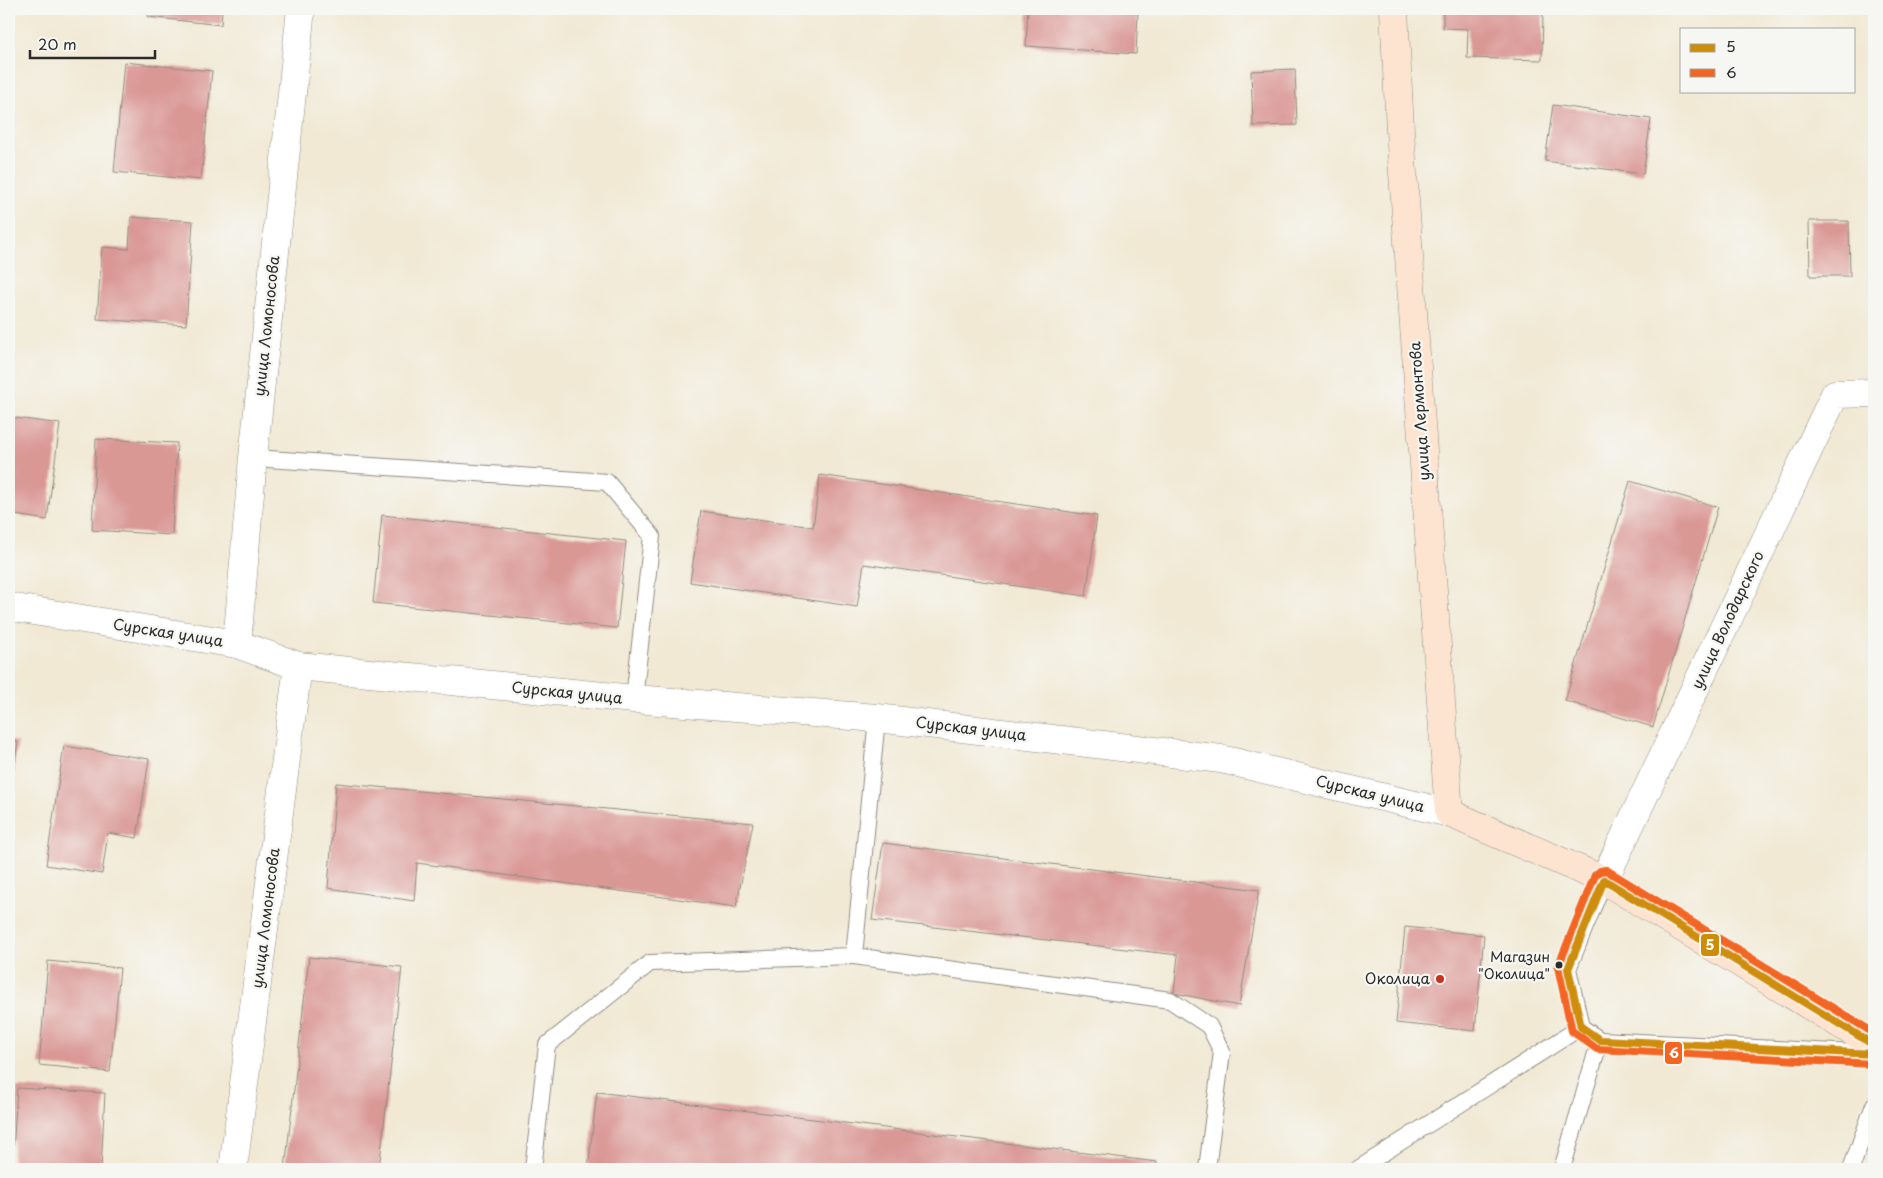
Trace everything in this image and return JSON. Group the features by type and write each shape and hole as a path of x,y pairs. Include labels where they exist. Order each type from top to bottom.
{"street":[{"name":"улица Ломоносова","path":"237,644 253,458 301,9"},
{"name":"улица Лермонтова","path":"1394,9 1400,131 1449,814"},
{"name":"улица Володарского","path":"1604,880 1835,394 1874,393"},
{"name":"Сурская улица","path":"9,607 237,644 298,666 634,699 877,718 1221,758 1449,814 1604,880 1874,1045"},
{"name":"улица Ломоносова","path":"233,1169 298,666"}],"lane":[{"path":"253,458 607,482 652,536 634,699"},
{"path":"854,956 877,718"},
{"path":"1604,880 1568,968 1581,1027 1600,1040 1874,1054"},
{"path":"533,1169 547,1044 650,963 854,956 1170,1000 1209,1026 1222,1052 1207,1169"},
{"path":"1358,1169 1581,1027"},
{"path":"1562,1169 1600,1040"},
{"path":"1851,1169 1874,1105"}],"building":[{"path":"149,9 222,9 221,25 148,17"},
{"path":"1028,9 1093,9 1138,12 1136,54 1026,46"},
{"path":"1443,9 1543,9 1542,60 1467,58 1468,29 1443,28"},
{"path":"124,62 212,71 201,180 114,172"},
{"path":"1295,69 1297,125 1253,126 1251,71"},
{"path":"1553,105 1651,119 1643,174 1545,161"},
{"path":"131,217 193,221 186,325 97,319 102,247 129,249"},
{"path":"1809,221 1849,221 1850,276 1810,276"},
{"path":"9,417 60,424 47,520 9,514"},
{"path":"96,439 177,443 172,535 92,530"},
{"path":"820,475 1097,516 1086,596 864,564 857,607 690,582 701,511 813,527"},
{"path":"1630,481 1718,507 1653,727 1565,701"},
{"path":"382,515 626,541 617,628 373,603"},
{"path":"9,740 18,742 10,792 9,792"},
{"path":"64,746 149,759 137,838 108,833 102,874 46,865"},
{"path":"336,783 753,823 736,907 417,863 414,901 328,888"},
{"path":"883,843 1259,890 1239,1006 1174,993 1178,955 872,920"},
{"name":"Околица","path":"1405,927 1484,935 1475,1031 1396,1023"},
{"path":"309,957 402,967 379,1169 285,1169"},
{"path":"48,961 120,968 110,1072 39,1065"},
{"path":"17,1088 105,1093 101,1169 12,1169"},
{"path":"597,1092 1157,1162 1156,1169 588,1169"}],"transit line":[{"name":"6","path":"1873,1064 1597,1049 1572,1031 1558,967 1595,875 1600,871 1606,870 1874,1033"},
{"name":"5","path":"1874,1045 1604,880 1568,969 1581,1027 1600,1040 1874,1054"}],"place":[{"name":"Магазин \"Околица\"","path":"1559,965"},
{"name":"Околица","path":"1440,979"}]}
